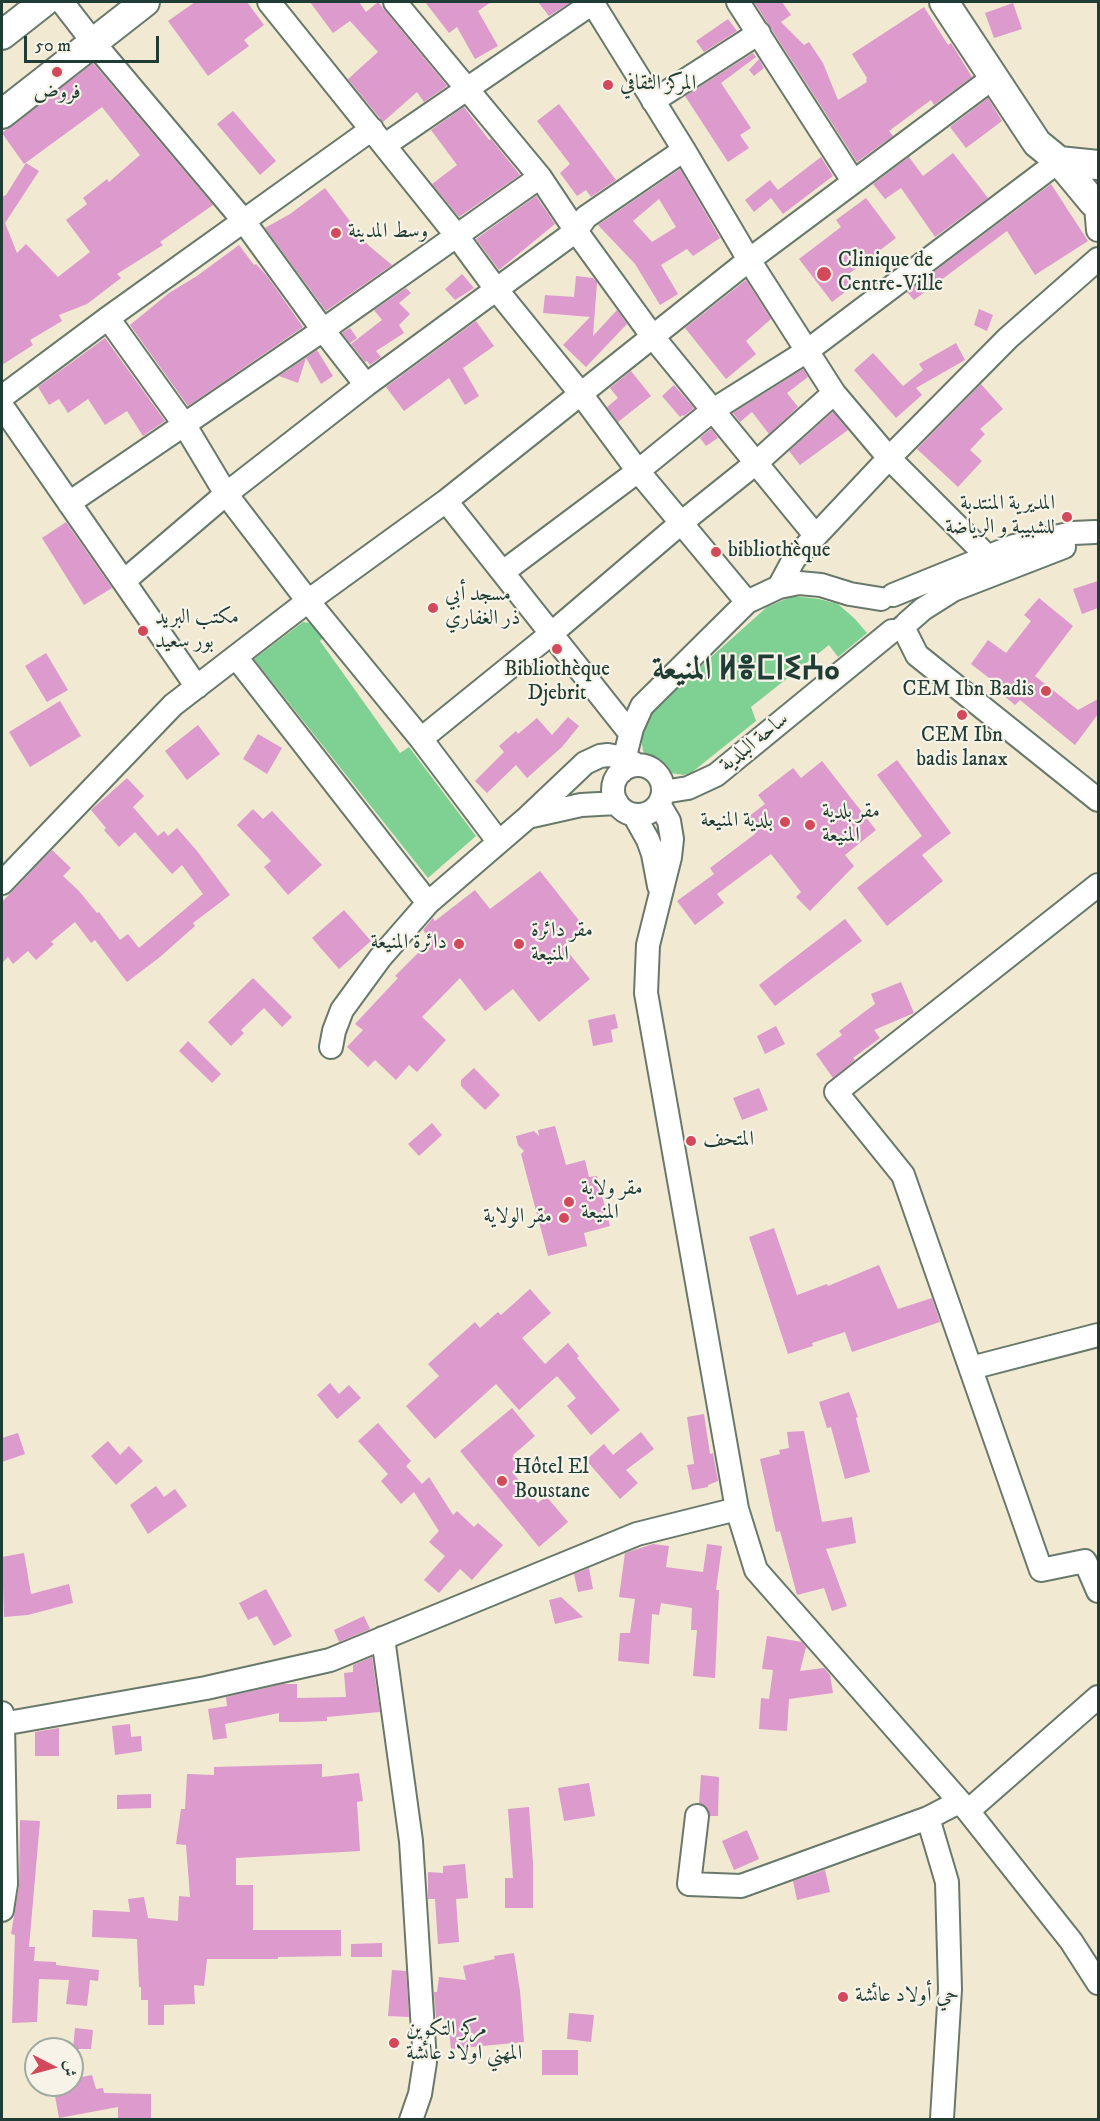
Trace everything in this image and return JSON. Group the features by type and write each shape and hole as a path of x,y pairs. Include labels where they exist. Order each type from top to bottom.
{"main road":[{"path":"2,34 44,2"},
{"path":"2,114 145,2"},
{"path":"944,2 1037,142 1059,161 1097,207"},
{"path":"1059,161 1098,165"}],"street":[{"path":"62,2 243,220 366,385"},
{"path":"269,2 458,236 496,289 581,394 638,471 747,602"},
{"path":"395,2 540,177 653,337 815,535"},
{"path":"2,397 243,220 378,137 467,88 593,2 748,260 834,393 889,458 992,565"},
{"path":"738,2 853,182"},
{"path":"653,100 759,33"},
{"path":"2,883 173,705 308,601 446,501 748,260 994,77"},
{"path":"124,581 226,494 366,385 576,231 586,217 684,150"},
{"path":"503,572 638,471 713,410 807,351 1059,161"},
{"path":"69,503 323,330 540,177"},
{"path":"779,587 794,559 889,458 1008,338 1098,260"},
{"path":"108,318 184,424 226,494 308,601 421,739 498,841"},
{"path":"421,739 756,463 834,393"},
{"path":"2,406 197,687"},
{"path":"446,501 630,733"},
{"path":"659,899 657,867 648,840 625,809 613,787 628,765 630,733 637,713 647,700 747,602 779,587 799,583 811,583 850,594 887,597 992,565 1033,541 1073,533 1097,532"},
{"name":"ساحة البلدية","path":"661,798 716,775 923,609 992,565"},
{"path":"887,597 875,608 875,619 882,628 901,627 917,655 1098,800"},
{"path":"236,657 428,903"},
{"path":"331,1047 342,1010 380,958 428,903 528,817 585,763 608,755 628,765 645,766 659,776 663,783 661,798 672,839 670,857 648,945 646,993 736,1509 756,1570 963,1807 1071,1941 1098,1983"},
{"path":"528,817 573,806 650,813 661,798"},
{"path":"1098,885 836,1092 903,1175 1041,1570 1085,1561 1098,1591"},
{"path":"971,1368 1098,1335"},
{"path":"2,1910 6,1884 2,1720 206,1688 330,1660 637,1534 736,1509"},
{"path":"383,1638 411,1841 424,2050 420,2094 411,2120"},
{"path":"697,1816 689,1884 741,1886 963,1807 1098,1697"},
{"path":"928,1818 947,1882 950,1989 942,2118"}],"green space":[{"path":"793,596 838,604 867,633 838,657 829,645 751,707 756,721 691,773 684,775 670,773 656,766 643,751 641,737 643,718 767,607"},
{"path":"303,622 317,624 328,633 320,641 400,753 409,747 476,836 428,878 254,659"}],"building":[{"path":"195,2 247,2 264,25 244,40 249,46 208,76 168,21"},
{"path":"310,2 359,2 366,12 378,2 447,86 424,102 417,92 383,122 348,79 378,52 350,21 333,33"},
{"path":"425,2 491,2 478,11 498,46 475,59 457,27 449,33"},
{"path":"538,2 571,2 549,16"},
{"path":"754,2 782,2 791,15 781,22 804,45 809,42 823,63 838,100 867,82 867,78 852,54 924,7 948,45 951,43 972,77 934,105 931,100 889,131 893,136 857,162"},
{"path":"1013,3 1022,29 994,38 985,13"},
{"path":"728,19 737,31 704,52 696,41"},
{"path":"753,53 756,57 721,83 751,128 740,135 749,148 728,162 685,96"},
{"path":"759,59 764,68 754,76 749,70"},
{"path":"93,63 213,205 160,242 163,245 117,274 121,278 87,304 59,315 62,321 30,340 33,345 2,365 2,197 6,195 26,163 39,171 5,223 17,253 26,244 58,277 90,252 66,220 87,204 83,198 107,179 109,182 140,155 102,107 24,164 2,133"},
{"path":"988,98 1002,121 966,148 950,127"},
{"path":"559,104 616,180 591,197 586,190 577,196 560,173 570,164 537,121"},
{"path":"464,107 520,175 459,217 432,184 457,165 431,130"},
{"path":"233,111 276,161 260,175 217,124"},
{"path":"953,153 988,198 935,237 901,188 885,199 873,184 909,157 923,176"},
{"path":"821,157 833,176 783,214 771,198 754,212 745,200 770,180 778,190"},
{"path":"680,169 720,238 693,256 687,249 661,265 678,294 660,305 635,264 598,225","holes":["659,199 676,227 652,242 633,221"]},
{"path":"1051,184 1088,241 1035,275 1007,231 914,300 907,292"},
{"path":"325,188 368,245 392,265 326,311 265,228 290,214"},
{"path":"536,196 555,224 499,270 476,239"},
{"path":"866,198 896,238 846,276 853,286 832,302 799,259 841,227 836,220"},
{"path":"239,245 254,265 256,264 267,276 303,327 188,406 130,325 169,293 197,276"},
{"path":"462,274 474,288 455,300 445,289"},
{"path":"576,276 593,278 597,282 593,336 617,310 627,324 586,367 563,345 590,317 543,313 545,295 574,297"},
{"path":"746,280 771,319 746,341 756,354 726,379 685,328"},
{"path":"406,288 411,293 399,303 410,314 399,325 404,333 376,351 381,357 370,365 351,344 382,320 374,310"},
{"path":"979,309 993,315 987,331 974,325"},
{"path":"476,321 494,346 463,368 479,396 465,405 449,378 404,411 386,387"},
{"path":"350,328 357,338 350,343 342,333"},
{"path":"105,338 165,421 143,436 127,411 105,425 88,399 68,413 59,399 49,405 38,387"},
{"path":"956,343 965,360 916,388 922,395 896,418 854,370 873,353 903,386 923,370 919,364"},
{"path":"317,350 333,376 321,384 306,358 298,383 279,376"},
{"path":"803,369 808,377 787,393 798,407 769,434 752,412 740,422 733,413"},
{"path":"631,371 651,396 618,422 607,407 618,398 610,388"},
{"path":"981,384 1003,409 980,429 985,434 970,450 982,461 958,487 917,449"},
{"path":"674,385 694,408 684,416 680,417 662,396"},
{"path":"833,412 848,430 800,465 789,451"},
{"path":"711,429 718,438 706,446 700,438"},
{"path":"66,522 112,588 84,605 42,538"},
{"path":"1098,581 1098,608 1082,614 1073,589"},
{"path":"1039,598 1073,626 1035,676 1078,710 1098,699 1098,714 1075,745 1020,700 1015,705 991,685 993,681 971,664 988,640 1006,653 1031,621 1024,615"},
{"path":"46,653 68,690 47,702 25,666"},
{"path":"60,701 81,736 30,767 9,732"},
{"path":"568,717 579,726 562,747 527,778 516,765 487,793 475,781 504,752 499,746 516,731 518,734 537,718 552,735"},
{"path":"198,725 220,754 187,780 165,751"},
{"path":"258,734 282,748 267,774 243,759"},
{"path":"897,760 951,833 922,855 943,881 887,926 857,888 922,836 877,775"},
{"name":"مقر بلدية المنيعة","path":"822,761 876,830 845,855 854,866 810,911 796,897 801,892 771,854 717,894 724,903 695,925 677,901 714,874 710,868 755,834 744,820 765,804 758,795 793,768 801,778"},
{"path":"127,778 144,796 133,807 158,836 164,831 168,836 177,828 230,895 193,923 195,926 127,982 95,940 91,943 75,922 51,942 54,944 36,960 28,951 13,964 8,957 2,963 2,902 52,850 71,868 63,876 97,913 99,912 120,940 128,934 139,948 203,894 182,865 172,874 135,832 119,847 104,830 106,828 91,810"},
{"path":"253,809 263,819 272,811 322,865 288,895 264,867 271,861 237,825"},
{"path":"540,871 585,928 563,946 590,979 539,1022 513,989 485,1011 460,978 422,1017 446,1040 417,1072 409,1065 396,1080 375,1060 368,1067 347,1047 363,1030 355,1024 398,978 395,976 431,940 423,930 433,918 435,921 475,890 490,909"},
{"path":"344,910 371,941 339,969 312,938"},
{"path":"845,919 862,941 775,1006 759,985"},
{"path":"253,978 292,1017 282,1027 264,1008 241,1030 244,1033 231,1046 208,1022"},
{"path":"901,982 914,1013 874,1030 880,1038 853,1058 855,1060 833,1078 816,1054 842,1035 839,1031 875,1004 871,994"},
{"path":"615,1014 618,1028 611,1030 613,1042 593,1046 588,1020"},
{"path":"776,1026 785,1044 765,1054 757,1036"},
{"path":"188,1041 221,1074 212,1083 179,1051"},
{"path":"474,1068 500,1095 485,1110 461,1086 461,1080"},
{"path":"759,1088 768,1110 742,1120 733,1098"},
{"path":"432,1123 442,1135 419,1156 408,1144"},
{"name":"مقر ولاية المنيعة","path":"555,1126 566,1165 585,1160 589,1177 597,1176 610,1226 584,1233 587,1246 548,1256 521,1154 524,1151 518,1145 516,1136 534,1131 539,1136 538,1130"},
{"path":"774,1228 797,1295 827,1284 828,1286 879,1265 898,1309 932,1298 940,1322 852,1352 845,1332 788,1354 749,1237"},
{"path":"530,1289 551,1313 522,1338 545,1364 568,1343 579,1356 577,1358 620,1410 591,1435 567,1406 576,1398 557,1376 519,1410 496,1384 435,1439 406,1406 439,1376 428,1364 475,1322 480,1328 498,1312 501,1315"},
{"path":"330,1383 339,1394 349,1385 361,1398 337,1419 317,1395"},
{"path":"849,1392 858,1417 856,1418 870,1472 845,1479 831,1427 827,1428 819,1402"},
{"name":"Hôtel El Boustane","path":"512,1408 535,1436 513,1455 521,1465 512,1472 538,1503 546,1496 568,1522 539,1547 460,1451"},
{"path":"704,1414 710,1454 713,1453 718,1481 708,1487 692,1490 687,1465 694,1464 687,1417"},
{"path":"378,1423 411,1461 406,1466 422,1484 429,1477 453,1515 457,1511 474,1527 478,1523 503,1545 472,1580 460,1569 439,1593 424,1580 445,1556 429,1542 439,1531 414,1492 401,1504 381,1481 388,1474 358,1441"},
{"path":"804,1431 822,1522 852,1517 856,1543 826,1549 847,1606 832,1611 824,1588 797,1595 780,1531 776,1532 760,1459 780,1454 779,1450 789,1448 787,1432"},
{"path":"641,1432 654,1449 626,1470 638,1483 620,1499 586,1460 604,1444 613,1455"},
{"path":"18,1433 25,1454 2,1462 2,1438"},
{"path":"108,1441 120,1455 129,1446 143,1461 116,1485 91,1456"},
{"path":"156,1486 164,1497 175,1489 187,1506 148,1534 130,1505"},
{"path":"653,1544 669,1546 666,1567 703,1572 707,1544 722,1546 716,1590 719,1590 715,1678 693,1676 697,1630 691,1630 692,1608 661,1603 659,1615 652,1614 649,1664 618,1661 620,1633 630,1633 635,1599 619,1597 625,1553"},
{"path":"24,1553 31,1594 69,1584 73,1603 28,1615 4,1617 2,1557"},
{"path":"589,1568 593,1589 578,1592 574,1574"},
{"path":"266,1589 292,1636 274,1646 257,1616 248,1620 239,1603"},
{"path":"561,1597 583,1617 555,1624 549,1600"},
{"path":"364,1616 370,1629 339,1642 334,1630"},
{"path":"767,1636 802,1642 806,1647 800,1671 824,1668 830,1675 833,1693 789,1699 787,1731 759,1729 761,1698 769,1699 773,1670 762,1669"},
{"path":"372,1657 380,1712 327,1717 327,1721 297,1722 279,1722 279,1713 225,1724 227,1738 213,1740 208,1709 227,1706 226,1697 283,1684 297,1684 297,1698 346,1697 344,1673 353,1672 353,1665"},
{"path":"130,1724 131,1737 141,1736 142,1751 115,1755 112,1726"},
{"path":"59,1728 59,1756 35,1756 35,1732"},
{"path":"322,1764 322,1777 359,1773 363,1801 357,1802 360,1851 236,1858 236,1885 253,1885 253,1930 341,1930 341,1956 207,1959 204,1986 194,1985 195,2004 164,2005 164,2025 148,2025 148,2000 141,2000 141,1987 139,1987 137,1939 92,1937 93,1910 130,1912 128,1899 144,1897 148,1918 178,1921 179,1896 190,1897 186,1845 176,1844 181,1809 185,1809 187,1774 214,1775 214,1767"},
{"path":"701,1775 719,1777 718,1816 710,1816 705,1806 699,1803"},
{"path":"589,1783 595,1816 564,1821 558,1788"},
{"path":"151,1794 151,1808 117,1809 117,1795"},
{"path":"529,1807 533,1908 505,1908 505,1878 513,1878 508,1809"},
{"path":"20,1820 40,1821 29,1947 35,1947 34,1961 56,1962 56,1965 99,1970 98,1981 90,1980 87,2006 66,2004 69,1980 39,1979 37,2022 12,2023 15,1935 11,1934 19,1886"},
{"path":"747,1830 759,1859 734,1870 722,1841"},
{"path":"465,1864 468,1898 456,1899 459,1942 438,1944 435,1899 428,1899 428,1872 443,1873 443,1866"},
{"path":"825,1870 830,1892 797,1900 793,1881"},
{"path":"382,1943 382,1957 351,1957 351,1944"},
{"path":"514,1953 524,2042 451,2049 448,2020 436,2019 434,1992 437,1992 439,1977 466,1980 463,1966 495,1959 494,1956"},
{"path":"392,1970 406,1971 409,2017 388,2016"},
{"path":"569,2013 594,2015 591,2042 567,2039"},
{"path":"75,2028 93,2030 91,2049 84,2049 84,2037 74,2037"},
{"path":"542,2050 578,2050 578,2075 542,2075"},
{"path":"92,2075 96,2089 103,2088 104,2093 151,2094 151,2120 118,2120 118,2107 59,2118 55,2097 84,2097 84,2077"}],"place":[{"name":"فروض","path":"57,72"},
{"name":"المركز الثقافي","path":"608,85"},
{"name":"وسط المدينة","path":"336,233"},
{"name":"Clinique de Centre-Ville","path":"824,274"},
{"name":"المديرية المنتدبة للشبيبة و الرياضة","path":"1067,517"},
{"name":"bibliothèque","path":"716,552"},
{"name":"مسجد أبي ذر الغفاري","path":"433,608"},
{"name":"مكتب البريد بور سعيد","path":"143,631"},
{"name":"Bibliothèque Djebrit","path":"557,649"},
{"name":"CEM Ibn Badis","path":"1046,691"},
{"name":"CEM Ibn badis lanax","path":"962,715"},
{"name":"بلدية المنيعة","path":"785,822"},
{"name":"مقر بلدية المنيعة","path":"810,825"},
{"name":"دائرة المنيعة","path":"459,944"},
{"name":"مقر دائرة المنيعة","path":"519,944"},
{"name":"المتحف","path":"691,1141"},
{"name":"مقر ولاية المنيعة","path":"569,1202"},
{"name":"مقر الولاية","path":"564,1218"},
{"name":"Hôtel El Boustane","path":"502,1481"},
{"name":"حي أولاد عائشة","path":"843,1997"},
{"name":"مركز التكوين المهني اولاد عائشة","path":"394,2043"}],"district":[{"name":"المنيعة ⵍⴻⵎⵏⵉⵄⴰ","path":"746,672"}]}
